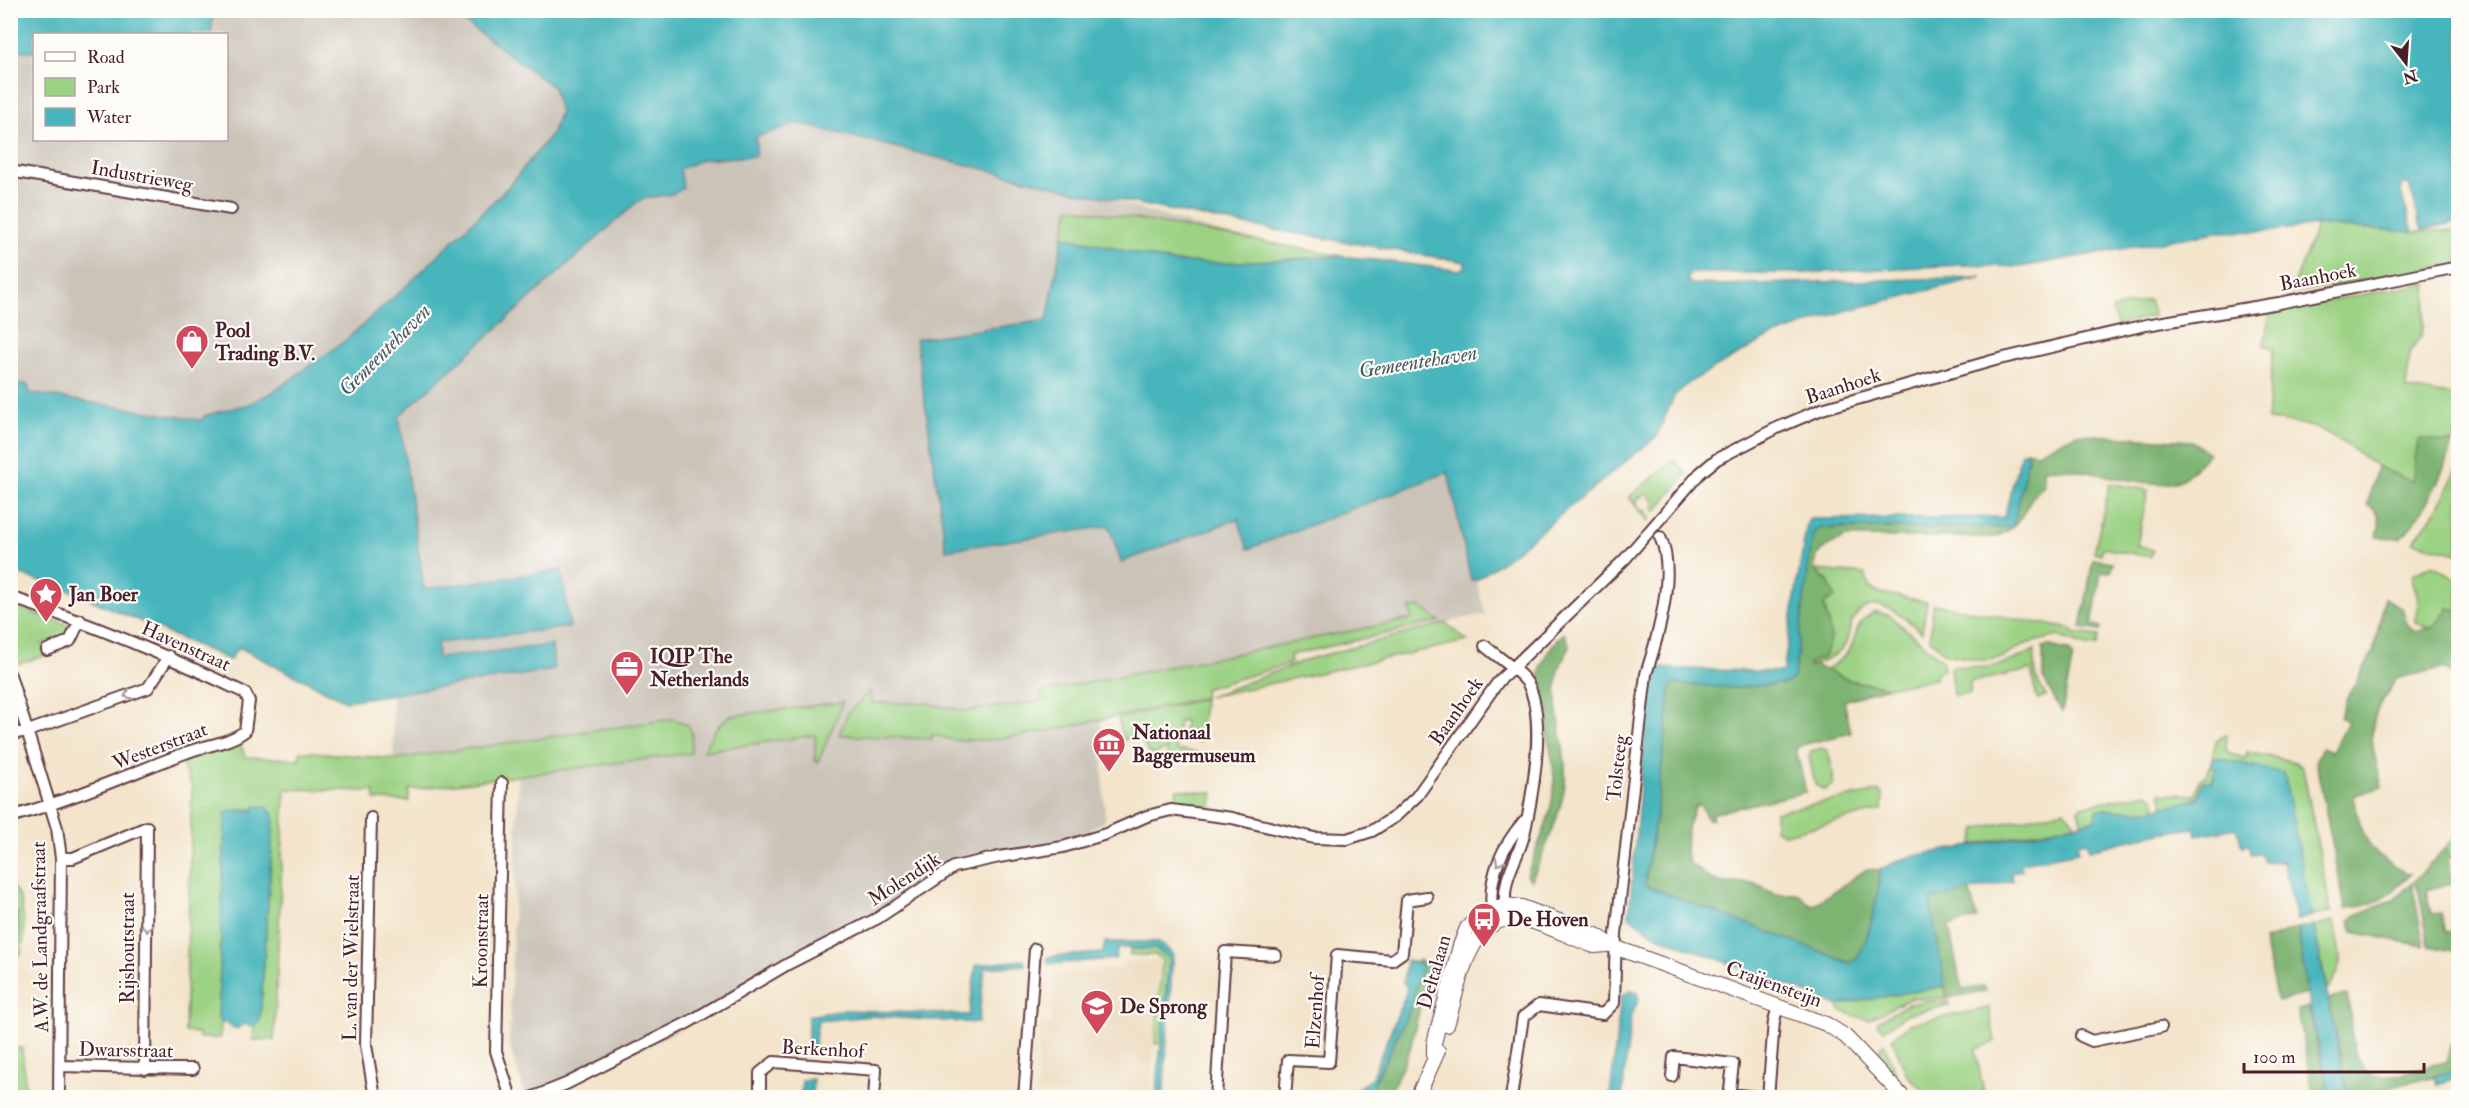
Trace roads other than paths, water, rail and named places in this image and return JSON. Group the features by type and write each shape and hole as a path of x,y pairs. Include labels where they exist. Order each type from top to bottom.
{"street":[{"name":"Industrieweg","path":"10,171 231,209"},
{"name":"Baanhoek","path":"1396,816 1417,796 1437,770 1498,682 1625,559 1700,473 1717,459 1777,428 1822,409 1995,360 2146,325 2279,303 2458,267"},
{"name":"Tolsteeg","path":"1511,1098 1523,1017 1539,1005 1603,1014 1612,1007 1612,947 1616,934 1646,674 1657,640 1668,562 1659,537"},
{"name":"Havenstraat","path":"10,597 80,620 169,657 245,693"},
{"path":"47,650 70,641 80,620"},
{"path":"1485,646 1529,685 1535,717 1533,796 1524,821 1524,835 1505,882 1498,907 1503,919"},
{"path":"10,734 28,731 148,688 169,657"},
{"name":"A.W. de Landgraafstraat","path":"10,675 50,805 62,858 59,1098"},
{"name":"Westerstraat","path":"10,817 81,795 187,752 237,737 245,731 249,701 245,693"},
{"name":"Kroonstraat","path":"502,783 496,1051 511,1098"},
{"name":"Molendijk","path":"531,1098 566,1084 689,1022 788,964 878,918 954,867 1063,847 1106,834 1147,816 1171,810 1232,818 1314,838 1347,840 1372,831 1396,816"},
{"name":"L. van der Wielstraat","path":"371,818 366,1045 375,1098"},
{"name":"Rijshoutstraat","path":"62,858 73,858 147,827 145,1069"},
{"name":"Elzenhof","path":"1285,1098 1288,1060 1329,1062 1337,955 1392,960 1402,953 1407,900 1427,897"},
{"name":"Craijensteijn","path":"1498,907 1522,907 1596,935 1612,947"},
{"name":"Deltalaan","path":"1434,1058 1434,1043 1467,928 1480,915 1498,907"},
{"name":"Craijensteijn","path":"1503,919 1520,918 1594,946 1612,947 1826,1024 1845,1036 1904,1098"},
{"name":"Deltalaan","path":"1417,1098 1441,1046 1474,941 1488,925 1503,919"},
{"path":"1024,1098 1035,949"},
{"path":"1216,1098 1226,952 1276,955"},
{"path":"1672,1076 1674,1057 1733,1064 1729,1096 1768,1098 1774,1021 1778,1006"},
{"path":"2080,1036 2092,1041 2161,1027"},
{"name":"Berkenhof","path":"759,1098 760,1073 774,1062 876,1070 874,1098"},
{"name":"Dwarsstraat","path":"59,1066 193,1069"}],"water":[{"path":"11,10 214,10 211,33 33,33 33,52 11,49"},
{"name":"Gemeentehaven","path":"450,11 2458,11 2458,222 2422,230 2409,184 2403,184 2400,190 2413,232 2317,225 2273,231 2216,232 2021,267 1961,265 1806,273 1690,273 1687,280 1692,284 1720,285 1982,277 1845,311 1767,338 1690,382 1674,396 1657,436 1510,556 1477,579 1471,580 1448,472 1248,549 1238,519 1121,562 1109,526 946,550 916,339 1047,320 1063,236 1172,262 1222,263 1342,256 1457,270 1465,268 1465,262 1234,223 1074,191 797,123 756,137 756,156 703,159 680,169 683,188 672,194 648,198 636,203 399,416 424,589 561,570 570,627 437,643 438,658 552,645 554,670 346,701 238,647 230,660 68,590 11,572 11,382 28,385 30,393 200,420 207,415 249,404 271,393 346,340 415,278 508,187 551,135 560,112 553,87"},
{"path":"2026,451 2028,458 2015,520 2011,527 1821,528 1813,533 1794,678 1788,683 1737,688 1671,684 1656,816 1644,885 1850,963 1856,958 1867,936 1875,906 1880,870 1918,855 2096,820 2097,809 2142,811 2199,799 2202,781 2213,782 2216,768 2211,767 2213,757 2284,773 2312,916 2297,920 2283,861 2264,862 2261,854 2251,855 2248,845 2242,846 2237,828 2197,835 2195,828 2160,833 2089,850 2087,842 2077,844 2079,852 2021,863 2022,870 2011,873 2012,881 1930,900 1945,986 1838,1005 1655,935 1629,916 1646,720 1655,668 1783,672 1807,523 1810,519 2004,517 2021,453"},
{"path":"256,806 267,807 274,816 260,1020 254,1027 242,1024 239,1028 233,1028 229,1024 220,1022 218,1018 225,813 231,810 253,811"},
{"path":"2314,926 2347,1096 2333,1095 2329,1091 2307,994 2298,928"},
{"path":"1105,942 1159,942 1173,954 1163,1097 1156,1097 1169,958 1156,949 1118,948 1115,959 1048,964 1047,957 1103,953"},
{"path":"1024,960 1025,965 985,968 978,1023 871,1016 818,1021 814,1048 808,1048 808,1016 844,1010 969,1015 976,965"},
{"path":"1406,960 1422,965 1411,1007 1367,1097 1344,1097 1371,1079 1405,996 1407,987 1403,982"},
{"path":"1631,991 1637,993 1639,999 1631,1016 1622,1097 1610,1097 1621,996"},
{"path":"2458,1071 2458,1078 2437,1084 2434,1075"},
{"path":"813,1079 812,1097 801,1097 802,1080"}],"place":[{"name":"Pool Trading B.V.","path":"192,370"},
{"name":"Jan Boer","path":"46,623"},
{"name":"IQIP The Netherlands","path":"627,696"},
{"name":"Nationaal Baggermuseum","path":"1109,773"},
{"name":"De Hoven","path":"1484,948"},
{"name":"De Sprong","path":"1097,1035"}]}
